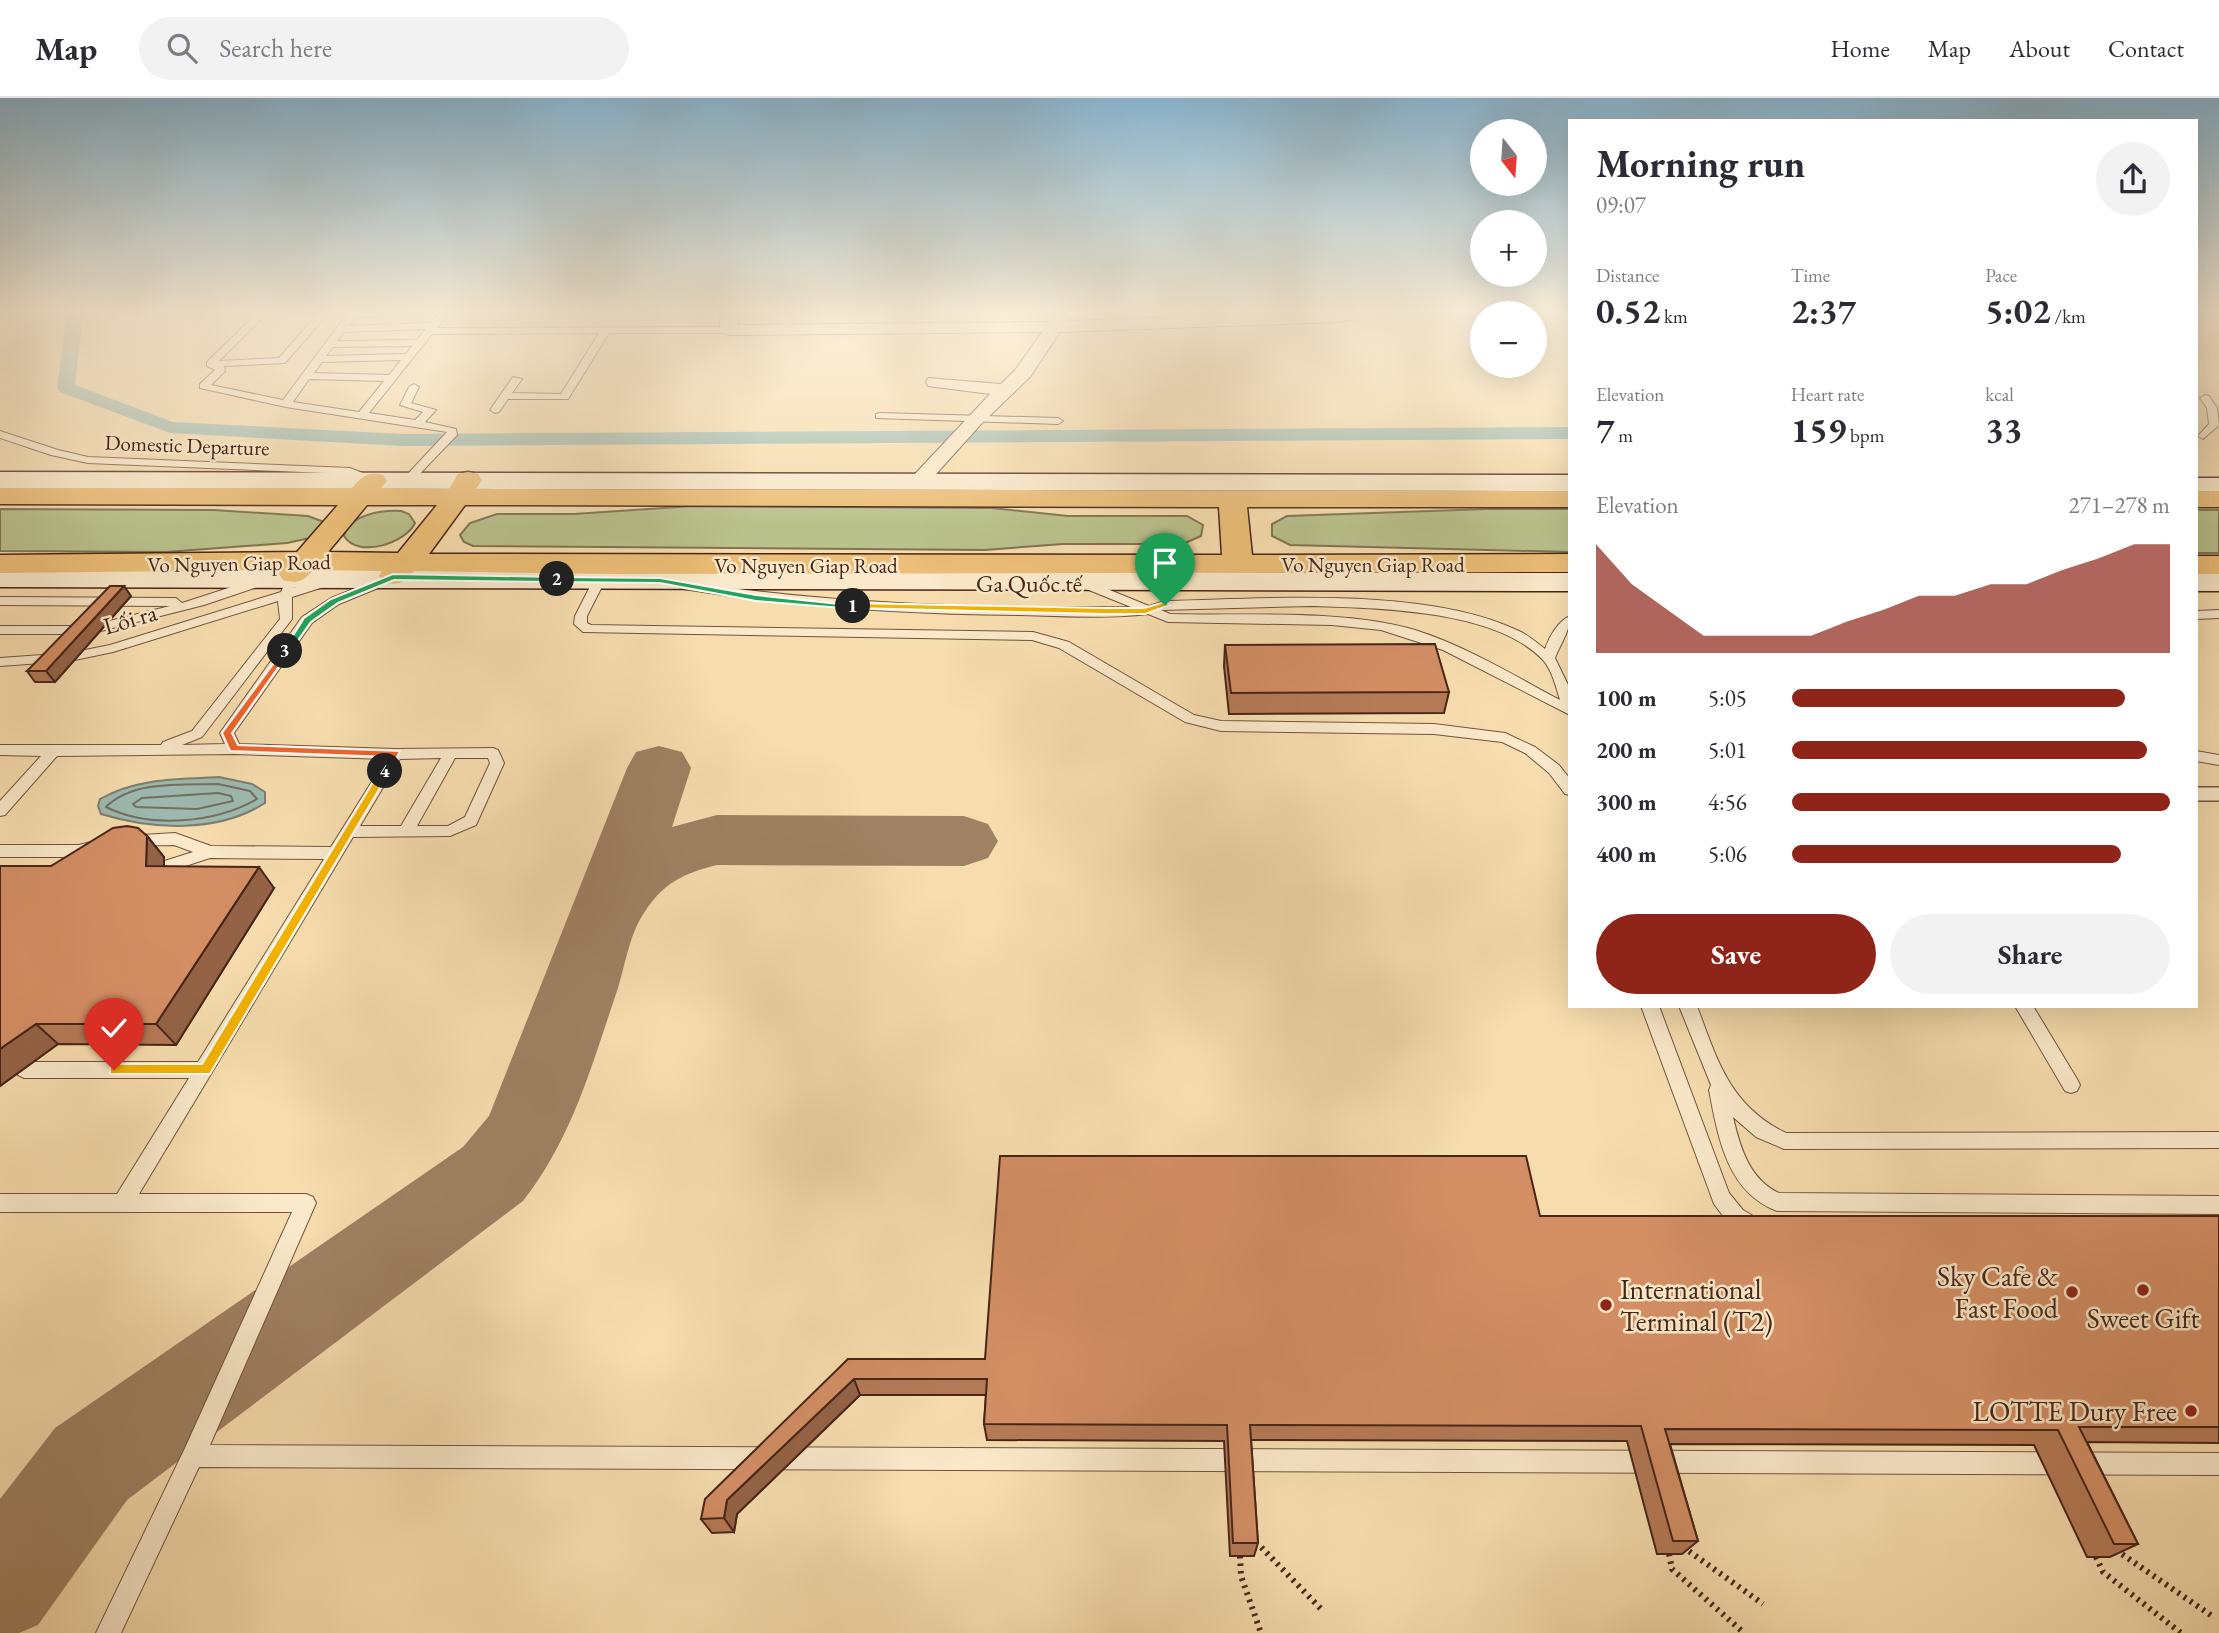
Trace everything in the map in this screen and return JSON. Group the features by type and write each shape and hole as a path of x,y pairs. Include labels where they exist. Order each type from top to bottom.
{"highway":[{"path":"284,583 368,488"},
{"path":"401,569 462,488"},
{"path":"0,496 462,488 699,495 1232,500 1568,499"},
{"path":"2198,499 2219,499"},
{"path":"1232,500 1238,564"},
{"name":"Vo Nguyen Giap Road","path":"611,570 1568,563"},
{"name":"Vo Nguyen Giap Road","path":"0,564 284,583 401,569"},
{"path":"2198,565 2219,565"}],"main road":[{"path":"0,480 368,488 408,480 462,488 663,480 1568,482"},
{"path":"663,480 699,495"},
{"path":"2198,486 2219,486"},
{"name":"Vo Nguyen Giap Road","path":"0,578 284,583 401,569 611,570 660,581 1568,582"},
{"path":"2198,582 2219,582"}],"street":[{"path":"935,382 1006,390"},
{"path":"921,480 965,430 1014,382"}],"lane":[{"path":"209,382 204,386 286,404 447,427 453,433 408,480"},
{"path":"286,404 303,382"},
{"path":"363,414 390,382"},
{"path":"495,410 515,382"},
{"path":"505,396 564,397 574,382"},
{"path":"414,387 405,405 431,410 418,423"},
{"path":"2201,394 2219,404"},
{"path":"2199,437 2214,425 2212,408 2201,394"},
{"path":"880,416 965,430 1058,421"},
{"name":"Domestic Departure","path":"0,434 55,453 88,460 350,471 368,488"},
{"path":"2199,437 2219,434"},
{"path":"234,749 227,733 307,620 335,601 401,569"},
{"path":"611,570 581,616 580,624 588,629 1033,636 1065,645 1190,719 1232,727 1434,729 1505,738 1530,750 1546,762 1568,788"},
{"name":"Ga Quốc tế","path":"660,581 756,598 952,610 963,617 993,620 1084,618 1105,611 1145,611"},
{"name":"Ga Quốc tế","path":"1077,581 1145,611"},
{"path":"156,749 197,734 286,619 284,583"},
{"name":"Lối ra","path":"0,630 89,631 284,583"},
{"name":"Lối ra","path":"0,601 201,602 284,583"},
{"name":"Lối ra","path":"0,662 70,657 113,648 284,583"},
{"path":"1145,611 1165,605 1420,608 1489,621 1549,657 1568,705"},
{"path":"1145,611 1168,618 1332,621 1381,626 1448,647 1568,709"},
{"path":"2198,614 2219,614"},
{"path":"1549,657 1555,639 1568,623"},
{"path":"1,751 234,749 396,754 493,753 497,757 498,762 471,821 450,831 348,832"},
{"path":"0,811 53,751"},
{"path":"124,1202 396,754"},
{"path":"406,831 451,754"},
{"path":"2198,756 2219,760"},
{"path":"2198,796 2219,796"},
{"path":"0,851 85,857 133,839 161,839 185,841 209,852"},
{"path":"164,867 209,852 336,853"},
{"path":"1651,1008 1721,1198 1736,1217 1755,1229 1776,1230"},
{"path":"1689,1008 1716,1077 1734,1110 1764,1134 1784,1141 2219,1140"},
{"path":"2025,1008 2071,1086"},
{"path":"24,1070 205,1070"},
{"path":"1716,1077 1727,1132 1746,1180 1762,1198 1777,1202 1843,1205 2050,1202 2219,1205"},
{"path":"0,1202 306,1203 193,1456 108,1633"},
{"path":"1964,1223 1993,1219 2050,1202"},
{"path":"193,1456 2219,1464"}],"path":[{"path":"1679,1546 1686,1548 1763,1604"},
{"path":"1253,1548 1261,1547 1324,1611"},
{"path":"2106,1547 2113,1548 2212,1616"},
{"path":"1669,1554 1672,1569 1744,1633"},
{"path":"1240,1556 1241,1576 1261,1633"},
{"path":"2096,1557 2104,1572 2180,1633"}],"green space":[{"path":"693,506 992,508 1068,516 1187,516 1203,525 1201,536 1183,544 1063,544 985,550 473,546 464,542 460,535 470,523 497,514 574,514"},
{"path":"0,509 214,510 308,516 324,522 310,538 287,543 166,552 0,551"},
{"path":"1568,509 1568,552 1290,545 1272,536 1272,524 1287,516"},
{"path":"2198,510 2219,510 2219,553 2198,553"},
{"path":"385,511 409,514 415,523 402,537 392,542 381,546 360,546 351,543 344,536 347,529 360,518"}],"water":[{"path":"219,777 252,784 265,792 265,803 227,820 185,826 121,819 101,814 98,806 100,799 143,783"}],"building":[{"path":"110,586 124,586 46,671 27,671"},
{"path":"1435,644 1449,692 1231,693 1225,645"},
{"path":"113,828 138,828 147,836 146,866 259,867 156,1024 36,1024 0,1049 0,866 51,866"},
{"name":"International Terminal (T2)","path":"1000,1156 1526,1156 1540,1216 2219,1216 2219,1427 2079,1427 2138,1544 2114,1544 2058,1430 1665,1429 1698,1541 1673,1541 1641,1426 1250,1425 1258,1543 1233,1543 1227,1425 984,1424 987,1379 854,1379 727,1500 724,1518 701,1519 705,1499 848,1359 985,1359"}],"waterway":[{"path":"67,382 66,388 170,427 402,440 1568,433"}],"taxiway":[{"path":"0,1587 91,1464 493,1174 519,1142 535,1111 659,768"},
{"path":"611,902 642,868 663,854 717,840 964,841"}],"place":[{"name":"Sweet Gift","path":"2143,1290"},
{"name":"Sky Cafe & Fast Food","path":"2072,1292"},
{"name":"International Terminal (T2)","path":"1606,1305"},
{"name":"LOTTE Dury Free","path":"2191,1411"}],"route":[{"path":"114,1070 205,1070 396,754 234,749 227,733 307,620 335,601 393,577 660,581 756,598 934,610 1145,611 1165,605"}]}
